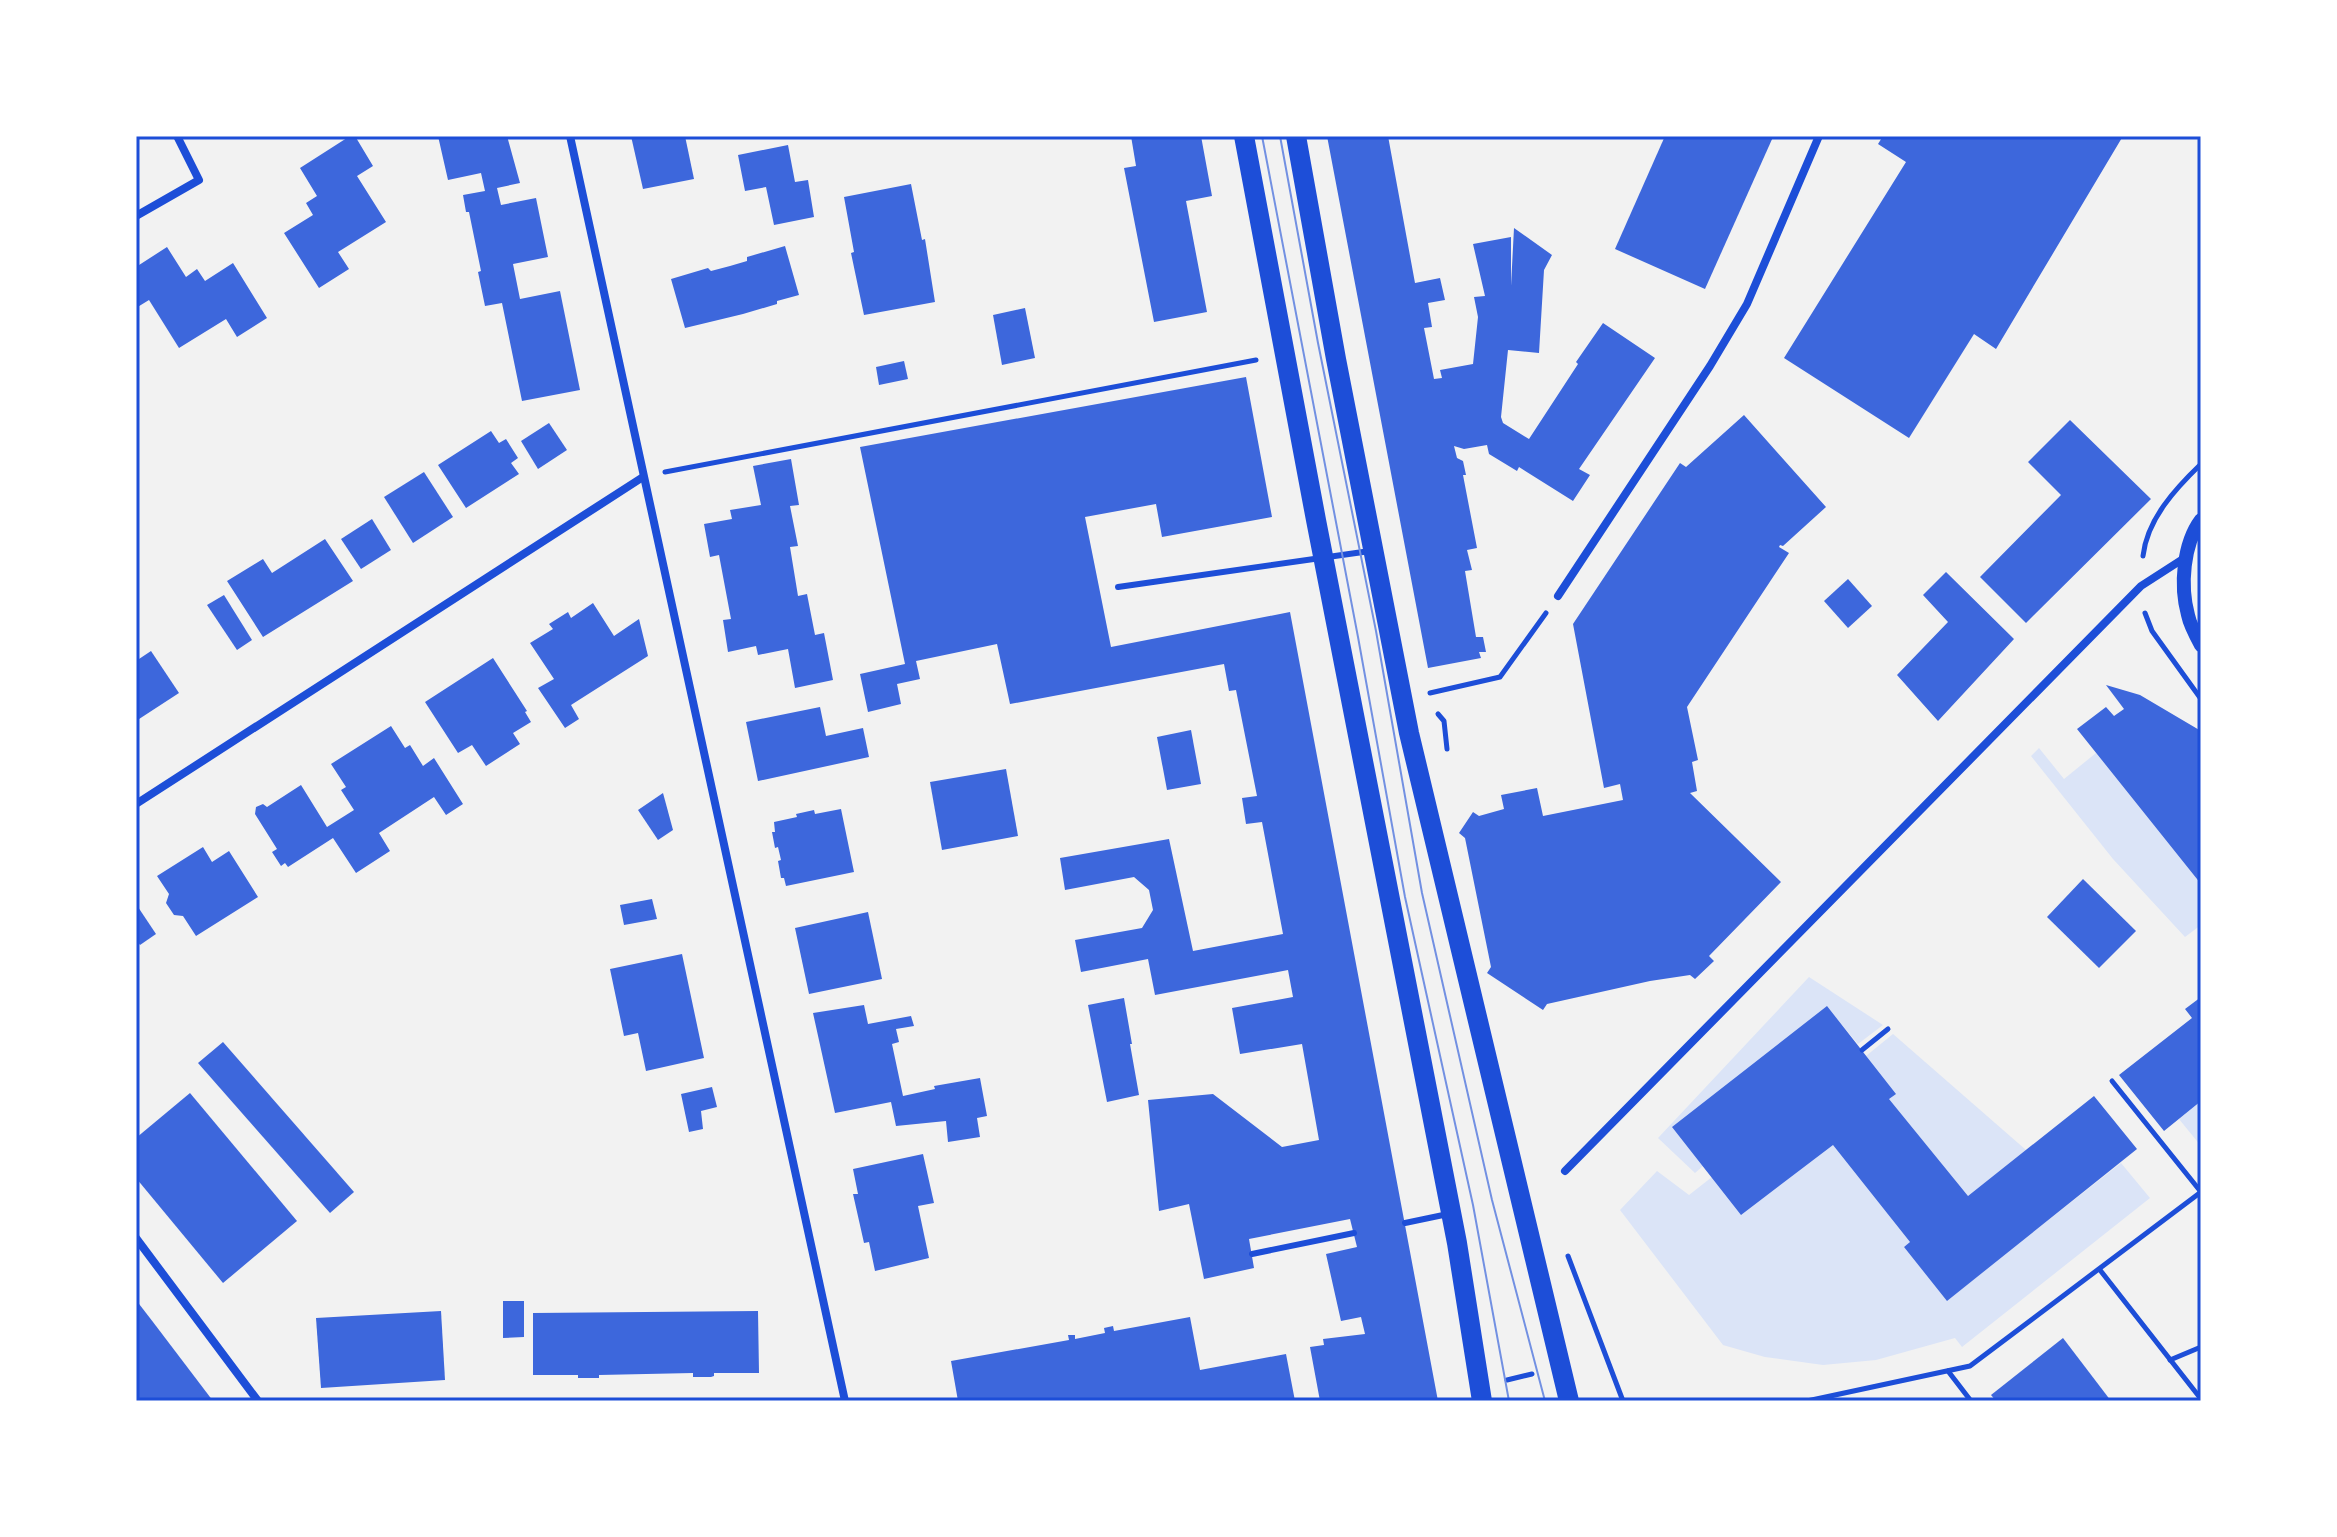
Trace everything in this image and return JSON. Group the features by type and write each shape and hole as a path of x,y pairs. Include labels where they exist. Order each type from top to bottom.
{"main road":[{"path":"1244,136 1452,1214 1482,1401"},
{"path":"1296,136 1409,733 1569,1401"}],"street":[{"path":"136,216 199,180 177,136"},
{"path":"570,136 845,1401"},
{"path":"1558,596 1710,366 1747,304 1819,136"},
{"path":"136,804 643,477"},
{"path":"2201,520 2186,557 2184,590 2188,616 2201,645"},
{"path":"1565,1171 2141,586 2186,557"},
{"path":"136,1238 258,1401"}],"lane":[{"path":"1118,587 1373,551"},
{"path":"1405,1223 1452,1214"},
{"path":"1252,1254 1354,1233"}],"path":[{"path":"643,477 1261,359"},
{"path":"2201,464 2172,492 2155,522 2143,550 2141,586 2145,613 2152,631 2201,699"},
{"path":"1422,695 1500,677 1558,596"},
{"path":"1862,1050 1888,1029"},
{"path":"1807,1401 1970,1366 2201,1192 2112,1081"},
{"path":"2100,1270 2201,1399"},
{"path":"2170,1360 2201,1347"},
{"path":"1948,1371 1971,1401"}],"shaded area":[{"path":"2039,748 2064,779 2096,753 2201,884 2201,925 2185,937 2113,859 2031,756"},
{"path":"1809,977 1883,1025 1858,1044 1827,1007 1695,1173 1658,1138"},
{"path":"1893,1034 2026,1150 1968,1196 1889,1099 1866,1056"},
{"path":"2201,1101 2201,1146 2179,1119"},
{"path":"1833,1145 1910,1242 1904,1247 1947,1300 2121,1163 2150,1198 1962,1347 1955,1338 1876,1360 1823,1365 1765,1357 1723,1345 1620,1210 1657,1171 1689,1195 1712,1177"}],"building":[{"path":"350,136 355,136 373,166 357,176 386,222 338,252 349,269 319,288 284,233 313,215 306,203 317,196 300,168"},
{"path":"438,136 507,136 520,183 497,188 501,205 536,198 548,257 513,264 520,299 560,291 580,390 522,401 502,303 485,306 478,272 481,271 469,212 466,212 463,195 485,191 481,173 448,180"},
{"path":"631,136 685,136 694,179 643,189"},
{"path":"1131,136 1201,136 1212,196 1186,201 1207,312 1154,322 1124,168 1136,166"},
{"path":"1327,136 1388,136 1415,283 1440,278 1445,300 1428,303 1432,327 1424,328 1434,379 1442,378 1440,370 1473,364 1478,317 1474,297 1485,296 1473,244 1511,237 1511,286 1514,228 1552,255 1544,270 1539,353 1508,350 1501,417 1503,423 1529,439 1603,323 1655,358 1579,469 1590,475 1573,501 1519,467 1517,471 1489,454 1487,445 1464,449 1454,446 1457,458 1463,461 1477,548 1467,550 1472,570 1465,571 1476,637 1483,637 1486,652 1479,652 1481,658 1428,668"},
{"path":"1665,136 1773,137 1705,289 1615,249"},
{"path":"1883,136 2123,136 1996,349 1974,334 1909,438 1784,358 1906,162 1878,144"},
{"path":"788,145 795,182 808,180 814,217 774,225 766,187 745,191 738,155"},
{"path":"911,184 922,240 925,239 935,302 864,315 851,253 854,252 844,197"},
{"path":"785,246 799,295 743,314 685,328 671,279 708,268 711,271 730,266 747,261 747,257"},
{"path":"167,247 186,277 197,269 205,281 233,263 267,318 237,337 226,319 179,348 149,300 136,308 136,267"},
{"path":"1025,308 1035,358 1002,365 993,315"},
{"path":"904,361 908,379 879,385 876,367"},
{"path":"1246,377 1272,517 1162,537 1156,504 1085,517 1111,647 1290,612 1438,1401 1320,1401 1310,1347 1324,1345 1323,1339 1365,1334 1361,1317 1341,1321 1326,1254 1357,1247 1350,1219 1249,1239 1254,1268 1204,1279 1189,1204 1159,1211 1148,1100 1213,1094 1282,1147 1319,1140 1302,1044 1240,1054 1232,1008 1293,997 1288,970 1155,995 1148,959 1081,972 1075,940 1142,928 1153,910 1149,890 1134,877 1065,890 1060,858 1169,839 1193,951 1283,934 1262,822 1246,824 1242,798 1257,796 1236,690 1229,691 1224,664 1010,704 997,644 916,661 920,679 897,684 901,704 868,712 860,674 905,664 860,447"},
{"path":"1744,415 1826,507 1783,546 1780,545 1789,553 1687,707 1698,760 1692,762 1697,791 1690,793 1781,882 1709,956 1714,961 1695,979 1690,975 1650,981 1547,1004 1543,1010 1487,973 1491,967 1465,838 1459,833 1473,812 1479,816 1504,809 1501,795 1537,788 1543,816 1623,800 1620,784 1604,788 1573,624 1680,463 1686,467"},
{"path":"2070,420 2151,499 2026,623 1980,577 2061,495 2028,462"},
{"path":"549,423 567,450 538,469 521,441"},
{"path":"491,431 499,443 506,439 518,458 511,463 519,474 466,508 438,465"},
{"path":"791,459 799,505 790,506 798,546 790,547 798,596 807,594 815,635 824,633 833,680 795,688 788,649 758,655 756,646 728,652 723,620 731,619 719,555 710,557 704,524 732,519 730,510 761,505 753,466"},
{"path":"424,472 453,517 413,543 384,497"},
{"path":"372,519 391,550 361,569 341,539"},
{"path":"325,539 353,581 263,637 227,581 263,559 272,573"},
{"path":"1946,572 2014,639 1938,721 1897,675 1948,622 1923,595"},
{"path":"1848,579 1872,606 1848,628 1824,601"},
{"path":"224,595 252,640 237,650 207,605"},
{"path":"593,603 614,636 639,619 648,656 571,705 579,719 565,728 538,688 554,679 530,643 553,629 549,624 568,612 571,618"},
{"path":"151,651 179,693 136,721 136,661"},
{"path":"493,658 531,722 513,733 520,744 486,766 472,745 458,753 425,702"},
{"path":"2106,685 2140,695 2201,731 2201,884 2077,729 2106,707 2114,716 2124,709"},
{"path":"820,707 826,736 863,728 869,757 758,781 746,722"},
{"path":"391,726 405,748 410,745 423,766 434,758 463,804 446,815 434,797 379,833 390,851 356,873 333,838 288,867 285,863 281,866 272,852 277,849 255,814 256,807 263,804 267,807 301,785 327,827 354,810 341,790 346,787 331,764"},
{"path":"1191,730 1201,784 1167,790 1157,737"},
{"path":"1006,769 1018,836 942,850 930,782"},
{"path":"663,793 673,830 658,840 638,810"},
{"path":"841,809 854,872 786,886 784,878 781,878 778,861 781,860 772,832 775,832 774,822 814,810 815,814"},
{"path":"203,847 212,862 229,851 258,897 196,936 183,916 174,915 166,903 169,894 157,876"},
{"path":"2083,879 2136,931 2099,968 2047,917"},
{"path":"652,899 657,919 624,925 620,905"},
{"path":"136,904 156,934 140,945 136,939"},
{"path":"868,912 882,979 809,994 795,928"},
{"path":"682,954 704,1058 646,1071 638,1033 624,1036 610,969"},
{"path":"2201,997 2201,1101 2164,1131 2119,1075 2192,1018 2185,1009"},
{"path":"1124,998 1139,1095 1107,1102 1088,1005"},
{"path":"864,1005 868,1024 911,1016 914,1026 896,1029 899,1042 892,1044 903,1096 935,1089 934,1086 980,1078 987,1116 977,1118 980,1137 948,1142 946,1121 896,1126 891,1102 835,1113 813,1013"},
{"path":"1827,1006 1896,1094 1889,1099 1968,1196 2094,1096 2137,1149 1947,1301 1904,1247 1910,1242 1833,1145 1741,1215 1672,1127"},
{"path":"223,1042 354,1192 330,1213 198,1063"},
{"path":"712,1087 717,1107 701,1111 703,1129 689,1132 681,1094"},
{"path":"190,1093 297,1221 223,1283 136,1178 136,1138"},
{"path":"923,1154 934,1203 918,1206 929,1258 875,1271 869,1242 864,1243 853,1194 858,1194 853,1169"},
{"path":"136,1300 153,1322 213,1401 136,1401"},
{"path":"503,1301 524,1301 524,1337 503,1338"},
{"path":"441,1311 445,1380 321,1388 316,1318"},
{"path":"758,1311 759,1373 714,1373 711,1377 693,1377 693,1373 599,1375 599,1378 533,1375 533,1313"},
{"path":"1190,1317 1200,1370 1286,1354 1295,1401 958,1401 951,1361 1069,1340 1068,1335 1075,1335 1075,1339 1105,1333 1104,1328 1113,1326 1114,1331"},
{"path":"2063,1338 2111,1401 1996,1401 1991,1395"}],"tram line":[{"path":"1262,136 1405,897 1473,1205 1509,1401"},
{"path":"1280,136 1376,631 1422,893 1492,1200 1545,1401"}]}
